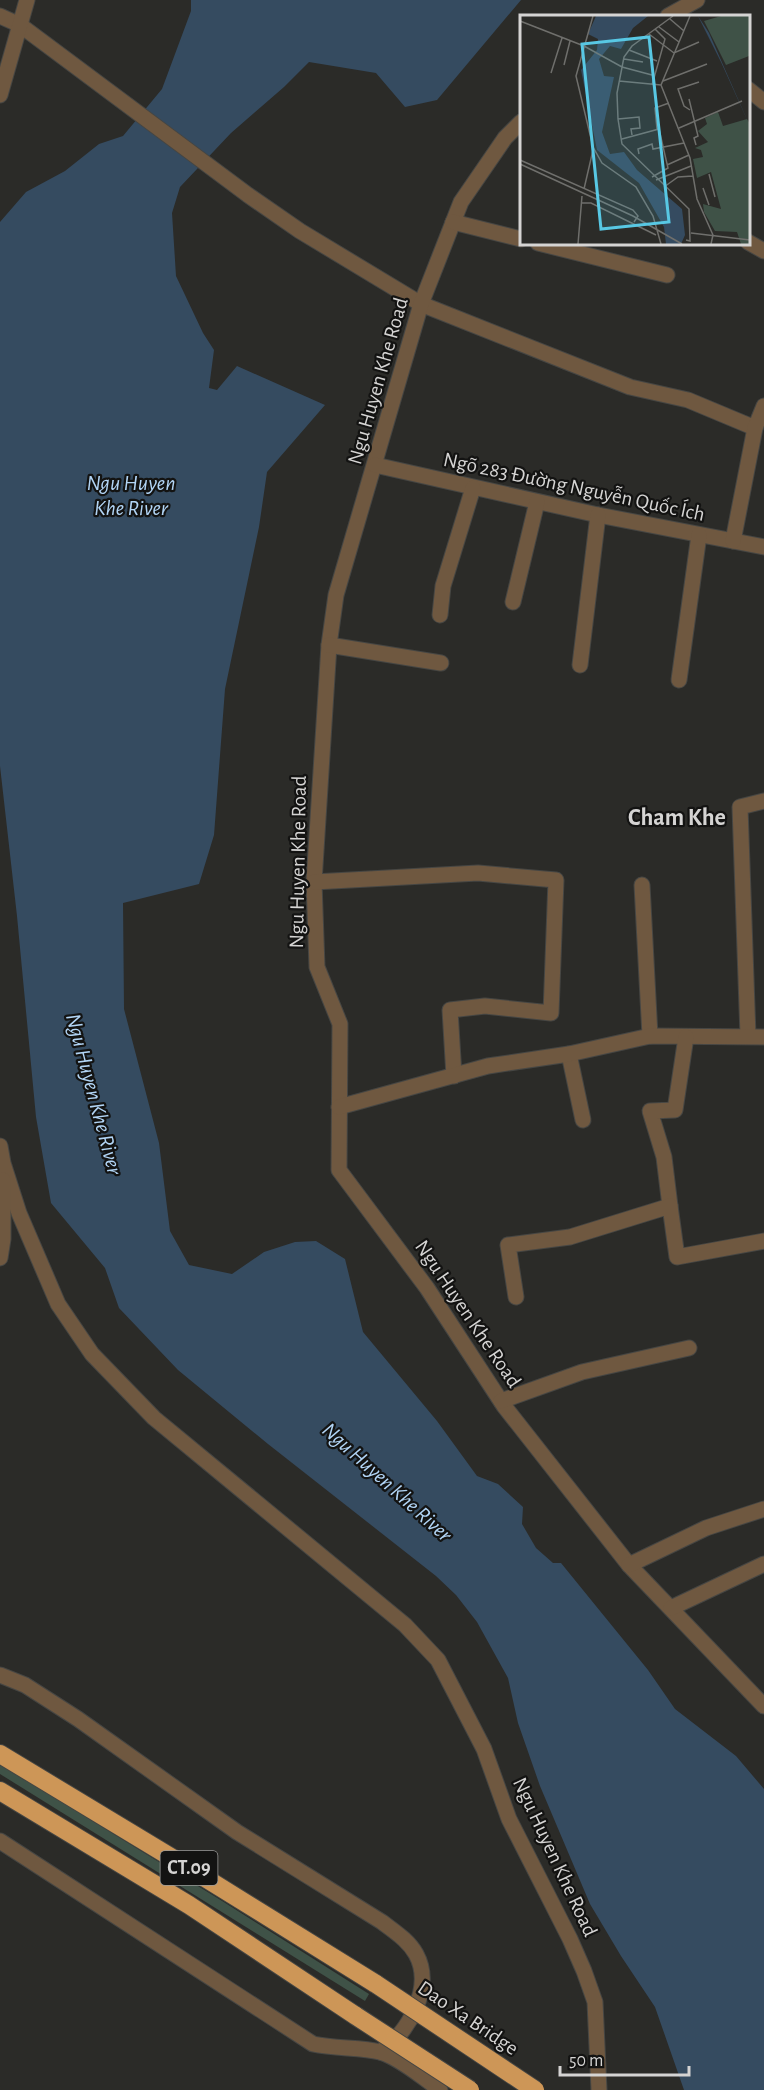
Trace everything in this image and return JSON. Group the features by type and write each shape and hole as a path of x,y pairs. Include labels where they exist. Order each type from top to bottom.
{"highway":[{"name":"Dao Xa Bridge","path":"0,1754 376,1984 535,2090"},
{"name":"CT.09","path":"0,1791 189,1905 470,2090"}],"street":[{"path":"0,95 27,0"},
{"path":"673,15 697,0"},
{"path":"0,15 20,26 300,231 421,304 630,387 688,400 755,428"},
{"path":"749,91 764,102"},
{"name":"Ngu Huyen Khe Road","path":"520,124 505,138 461,202 453,222 421,304 336,595 329,645 314,882 317,967 340,1024 339,1170 428,1288 501,1401 629,1565 761,1698"},
{"path":"453,222 520,239"},
{"path":"749,243 764,251"},
{"path":"542,244 667,275"},
{"path":"733,541 755,428 764,406"},
{"name":"Ngõ 283 Đường Nguyễn Quốc Ích","path":"375,465 598,515 764,547"},
{"path":"440,615 443,586 473,488"},
{"path":"513,602 537,502"},
{"path":"580,665 598,515"},
{"path":"679,680 699,535"},
{"path":"329,645 441,663"},
{"path":"747,1036 740,807 764,801"},
{"path":"314,882 478,873 556,880 551,1013 485,1006 450,1010 454,1076"},
{"path":"642,885 650,1036"},
{"path":"339,1107 488,1066 569,1054 650,1036 764,1037"},
{"path":"686,1037 675,1110 650,1111 664,1157 677,1257 764,1241"},
{"path":"569,1054 583,1119"},
{"name":"Ngu Huyen Khe Road","path":"0,1146 19,1213 58,1304 92,1354 154,1418 405,1625 438,1660 484,1749 509,1818 566,1929 584,1971 595,2002 598,2090"},
{"path":"0,1258 3,1239 3,1163"},
{"path":"516,1297 508,1245 570,1237 670,1206"},
{"path":"501,1401 582,1372 689,1348"},
{"path":"629,1565 706,1528 764,1509"},
{"path":"671,1608 764,1564"},
{"path":"0,1675 25,1685 69,1713 237,1832 382,1922 405,1939 417,1956 423,1986 412,2016 389,2047 380,2052"},
{"path":"0,1841 313,2044 380,2052 414,2071 440,2090"}],"green space":[{"path":"0,1764 369,1994 365,2001 0,1774"}],"water":[{"name":"Ngu Huyen Khe River","path":"191,0 521,0 437,100 405,107 376,73 309,62 231,133 180,187 172,213 176,276 203,333 214,350 209,388 217,390 237,366 325,405 267,472 259,527 225,689 214,835 199,884 123,903 124,1009 159,1143 170,1231 189,1265 232,1274 264,1252 295,1242 316,1241 345,1259 363,1332 437,1421 477,1476 498,1484 523,1507 522,1524 536,1548 553,1563 561,1563 648,1670 675,1709 736,1756 764,1789 764,2090 684,2090 655,2007 590,1904 540,1786 518,1723 508,1678 477,1622 456,1595 436,1576 178,1370 119,1308 105,1268 51,1203 36,1117 0,766 0,222 26,192 65,171 99,144 123,136 162,89 191,11"}],"district":[{"name":"Cham Khe","path":"677,818"}]}
